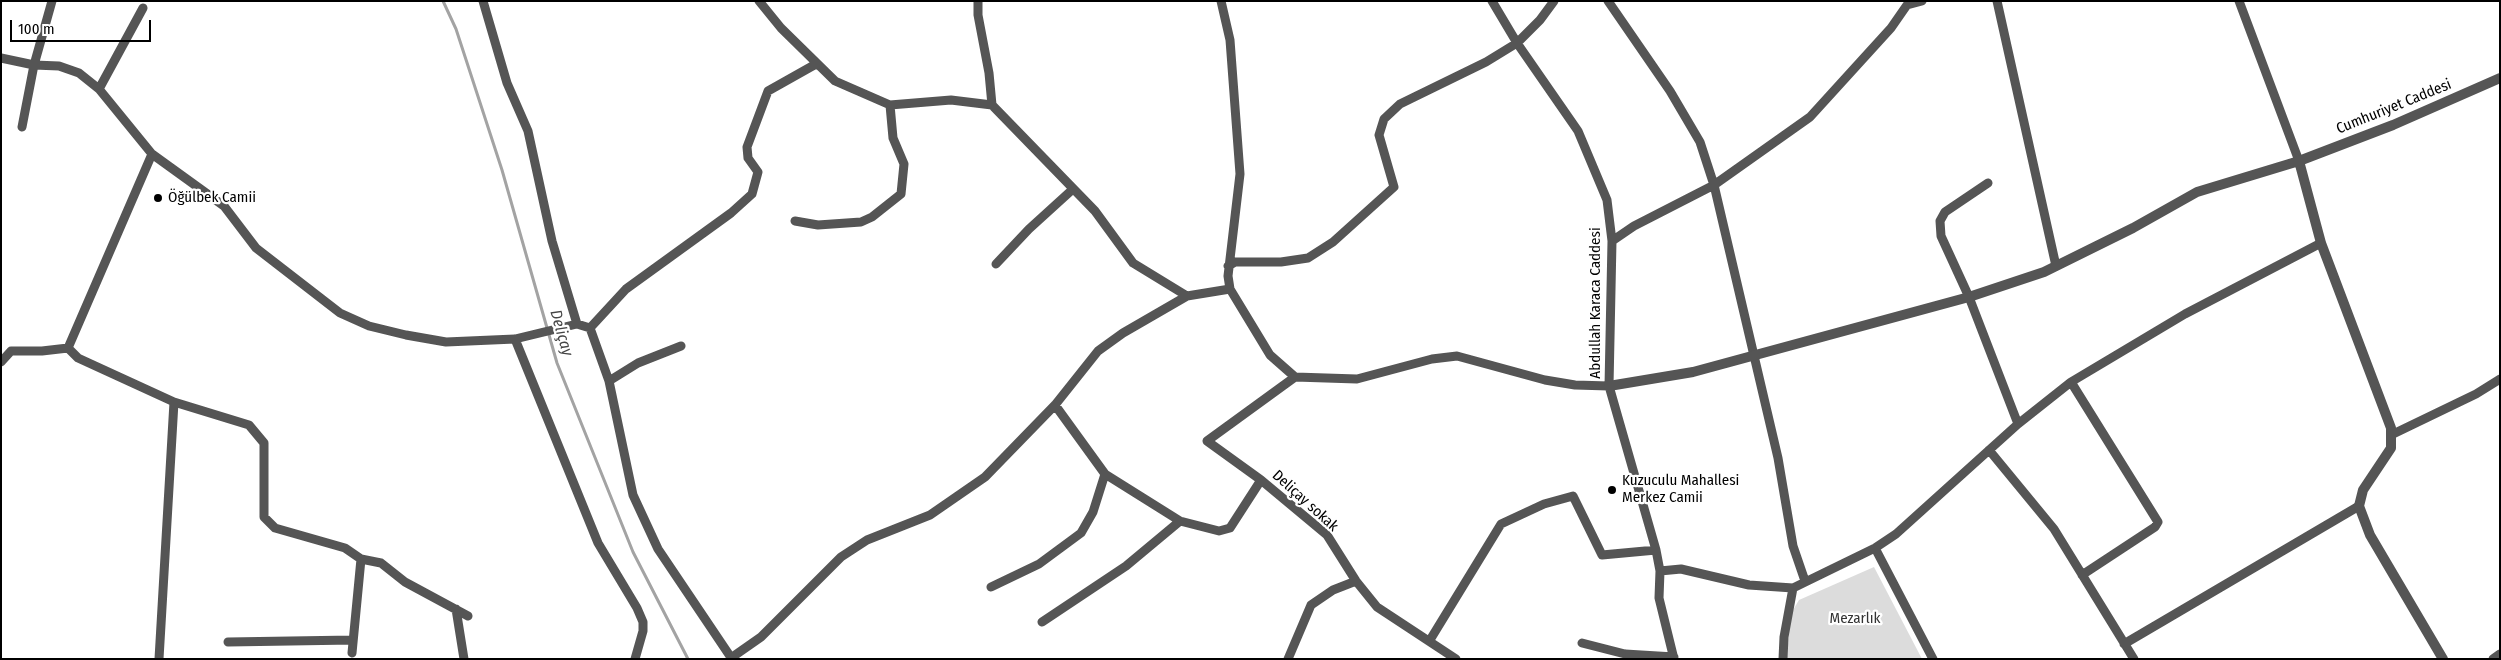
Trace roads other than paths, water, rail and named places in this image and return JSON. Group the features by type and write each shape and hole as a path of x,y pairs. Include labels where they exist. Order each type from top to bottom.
{"street":[{"path":"22,127 34,65 52,1"},
{"path":"483,1 507,82 528,131 552,241 577,324"},
{"path":"759,1 816,64 835,81 890,105 951,100 992,104"},
{"path":"978,1 978,15 989,73 992,104 1095,211 1133,263 1187,296"},
{"path":"1221,1 1230,40 1240,174 1228,266 1230,289 1270,355 1296,377 1357,379 1432,359 1456,356 1544,380 1575,385 1609,386"},
{"name":"Abdullah Karaca Caddesi","path":"1492,1 1517,44 1578,131 1607,200 1612,240 1609,386 1656,550 1660,571 1659,598 1674,658"},
{"path":"1228,266 1235,262 1273,262 1308,258 1333,242 1394,187 1379,135 1384,119 1400,104 1486,62 1517,44 1540,20 1554,1"},
{"path":"1608,1 1670,91 1700,142 1714,185 1778,458 1794,546 1805,581"},
{"path":"1612,240 1634,226 1714,185 1810,116 1891,28 1907,3 1922,1"},
{"path":"1997,1 2056,266"},
{"path":"2238,1 2299,161 2321,243 2391,428 2391,448 2363,490 2359,506 2370,534 2443,659"},
{"path":"99,89 143,8"},
{"path":"1,58 66,69 79,74 99,89 152,154 224,206 256,248 340,313 369,326 446,342 515,340 577,324 590,328 602,356 609,381 633,495 658,549 732,658 762,637 841,557 867,540 930,515 985,477 1055,404 1098,351 1123,333 1187,296 1230,289"},
{"path":"590,328 626,289 731,213 752,194 758,172 748,158 747,147 768,91 816,64"},
{"name":"Cumhuriyet Caddesi","path":"1609,386 1692,372 1969,297 2056,266 2133,228 2197,192 2299,161 2393,125 2500,78"},
{"path":"795,222 818,225 860,222 872,217 901,194 904,164 893,138 890,105"},
{"path":"68,348 152,154"},
{"path":"1988,183 1945,212 1940,221 1941,236 1969,297 2018,424"},
{"path":"996,264 1028,229 1074,189"},
{"path":"1660,571 1681,569 1749,585 1792,588 1875,548 1896,534 2018,424 2071,382 2185,314 2321,243"},
{"path":"515,340 598,543 637,608 643,622 643,630 635,659"},
{"path":"609,381 638,363 681,346"},
{"path":"1,362 11,351 68,348 78,358 174,402 249,425 264,443 264,517 275,528 345,548 361,559 381,563 405,582 468,616"},
{"name":"Deliçay sokak","path":"1296,377 1208,441 1261,480 1326,535 1356,581 1377,607 1430,640 1456,659"},
{"path":"2391,435 2476,394 2500,379"},
{"path":"2071,382 2158,522 2155,527 2082,575"},
{"path":"159,659 174,402"},
{"path":"1055,404 1105,474 1180,521 1220,531 1230,528 1261,480"},
{"path":"1989,450 2054,529 2134,659"},
{"path":"991,587 1039,564 1081,533 1093,512 1105,474"},
{"path":"1430,640 1501,524 1544,504 1573,496 1602,555 1656,550"},
{"path":"2124,644 2359,506"},
{"path":"1042,622 1126,566 1180,521"},
{"path":"1875,548 1933,659"},
{"path":"352,653 361,559"},
{"path":"1288,659 1311,605 1333,590 1356,581"},
{"path":"1783,659 1784,637 1792,588"},
{"path":"456,609 464,659"},
{"path":"228,642 353,640"},
{"path":"1582,643 1625,654 1674,658"},
{"path":"2493,659 2500,654"}],"waterway":[{"name":"Deliçay","path":"443,1 456,29 502,170 557,363 633,552 688,659"}],"place":[{"name":"Öğülbek Camii","path":"158,198"},
{"name":"Kuzuculu Mahallesi Merkez Camii","path":"1612,490"}],"park label":[{"name":"Mezarlık","path":"1855,619"}]}
